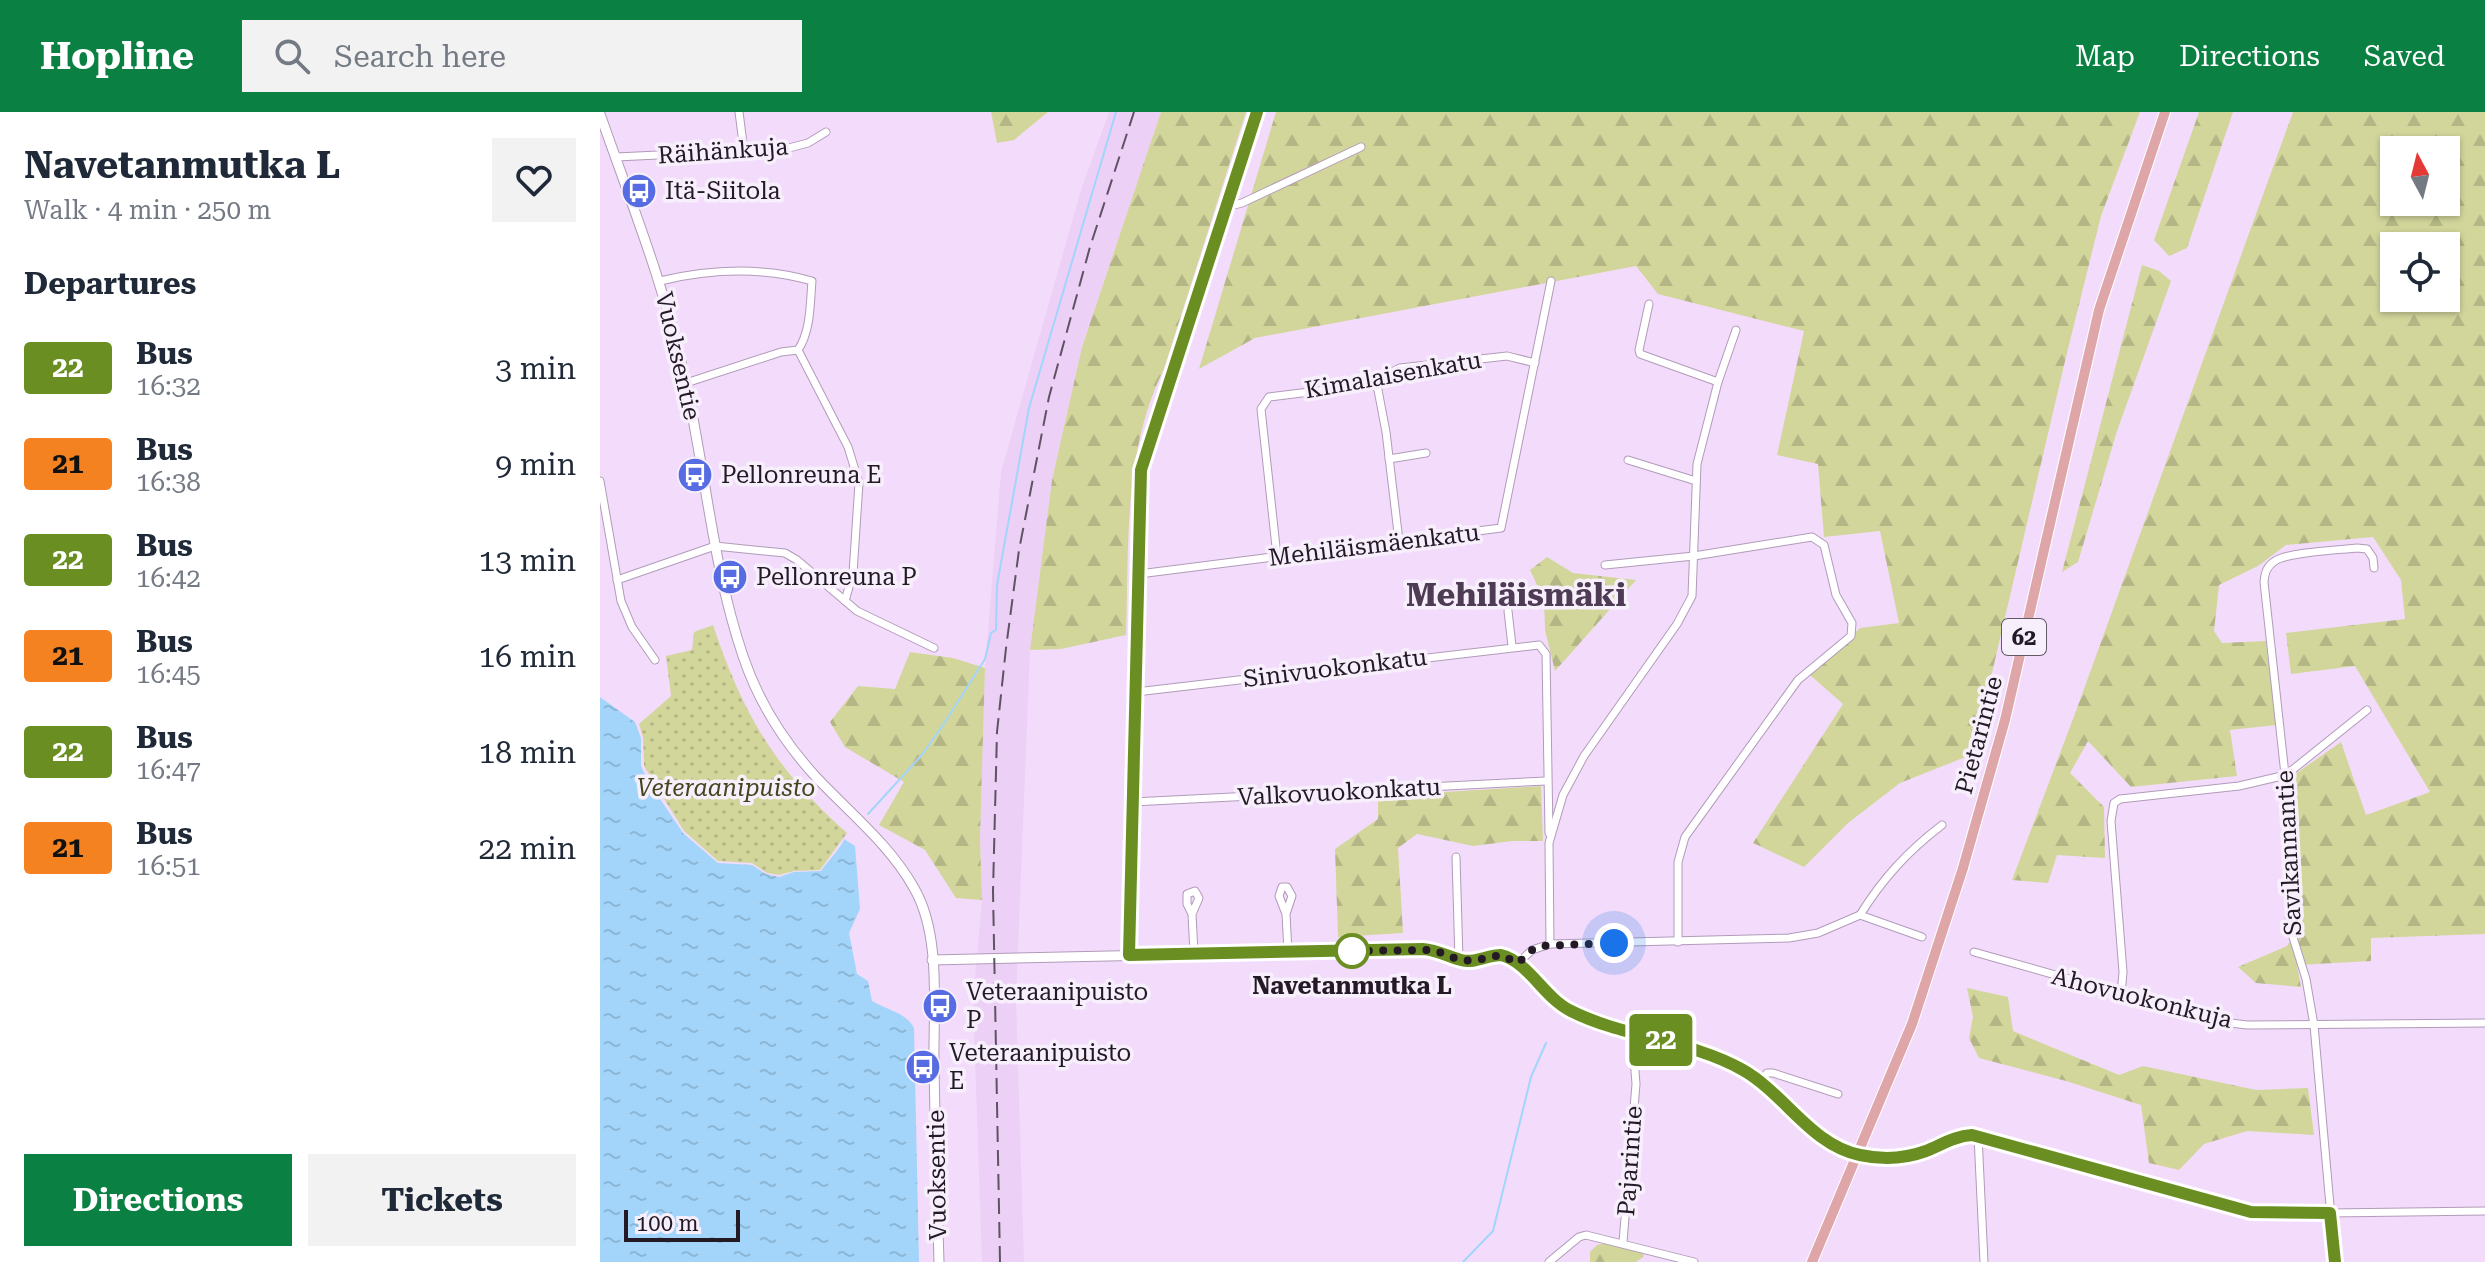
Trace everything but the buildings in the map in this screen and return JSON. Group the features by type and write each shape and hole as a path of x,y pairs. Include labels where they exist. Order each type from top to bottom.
{"main road":[{"name":"Pietarintie","path":"1812,1262 1912,1024 1975,830 2005,720 2099,310 2165,112"}],"street":[{"path":"739,112 744,151"},
{"path":"1129,955 1140,484 1144,459 1257,112"},
{"name":"Vuoksentie","path":"600,114 660,281 686,383 728,607 744,659 774,722 815,775 901,867 922,905 932,960 939,1262"},
{"name":"Räihänkuja","path":"616,157 785,149 808,143 826,132"},
{"path":"1226,207 1242,203 1361,147"},
{"path":"660,281 735,270 812,281 804,341 798,350 781,352 686,383"},
{"name":"Mehiläismäenkatu","path":"1139,574 1501,528 1551,281"},
{"path":"1649,304 1640,354 1718,382"},
{"path":"1549,843 1571,776 1677,624 1692,596 1697,464 1718,382 1736,330"},
{"path":"798,350 848,447 859,483 853,573 845,601"},
{"name":"Kimalaisenkatu","path":"1277,556 1261,409 1264,402 1277,395 1374,383 1400,368 1507,356 1535,363"},
{"path":"1374,383 1380,401 1399,541"},
{"path":"1389,459 1426,453"},
{"path":"1628,460 1696,481"},
{"path":"600,481 626,615 655,660"},
{"path":"1605,565 1694,556 1812,537 1824,545 1836,595 1849,615 1853,630 1842,645 1798,680 1685,837 1678,862 1678,942"},
{"path":"617,580 715,546 785,553 873,620 934,648"},
{"name":"Savikannantie","path":"2335,1262 2314,1025 2306,979 2289,917 2295,875 2264,573 2280,558 2357,548 2367,549 2373,558 2374,568"},
{"path":"1508,611 1512,646"},
{"name":"Sinivuokonkatu","path":"1136,692 1533,643 1544,649 1546,654 1546,781"},
{"path":"2121,995 2123,972 2111,813 2114,803 2120,799 2239,786 2286,775 2367,710"},
{"path":"1546,781 1550,944"},
{"name":"Valkovuokonkatu","path":"1132,802 1546,781"},
{"path":"1518,963 1532,950 1550,944 1804,936 1834,927 1860,915 1893,868 1913,847 1942,825"},
{"path":"1456,857 1459,960"},
{"path":"1192,914 1194,954"},
{"path":"1286,914 1288,952"},
{"path":"1860,915 1922,937"},
{"path":"932,960 1434,950 1459,960 1473,961 1501,955 1518,963 1548,995 1571,1011 1716,1057 1760,1082 1812,1130 1859,1155 1900,1158 1958,1138 1978,1136 2251,1212 2485,1211"},
{"name":"Ahovuokonkuja","path":"1974,952 2222,1022 2314,1025 2485,1023"},
{"name":"Pajarintie","path":"1623,1242 1636,1084 1632,1031"},
{"path":"1760,1082 1767,1073 1773,1073 1838,1094"},
{"path":"1978,1136 1984,1262"},
{"name":"Pajarintie","path":"1549,1262 1579,1237 1596,1235 1694,1262"}],"shaded area":[{"path":"1109,112 1161,112 1082,346 1052,480 1030,650 1016,999 1024,1262 982,1262 973,1000 982,900 980,838 985,668 1001,472 1081,190"}],"green space":[{"path":"991,112 1048,112 1014,140 997,143"},
{"path":"1161,112 1246,112 1141,433 1131,499 1126,635 1061,649 1030,650 1052,480 1082,347"},
{"path":"1276,112 2140,112 2101,216 1973,754 1900,783 1848,823 1804,867 1753,843 1843,704 1810,675 1860,628 1899,623 1880,531 1824,537 1818,464 1777,455 1804,331 1658,294 1636,266 1255,338 1199,369"},
{"path":"2199,112 2233,112 2187,248 2169,256 2154,240"},
{"path":"2293,112 2485,112 2485,934 2371,938 2371,961 2297,965 2301,987 2256,983 2238,967 2287,946 2302,923 2291,777 2341,742 2366,815 2430,792 2355,666 2291,674 2286,633 2405,619 2401,580 2373,537 2286,545 2258,566 2219,585 2214,631 2222,643 2266,641 2276,725 2230,730 2237,776 2131,787 2088,741 2070,773 2104,807 2105,858 2057,855 2048,883 2012,880"},
{"path":"2142,265 2159,271 2171,281 2117,431 2078,562 2062,572"},
{"path":"1547,557 1573,573 1636,580 1555,671 1545,630 1544,600 1530,570"},
{"name":"Veteraanipuisto","path":"713,625 737,687 765,739 800,787 847,833 820,870 779,875 767,873 752,863 718,861 684,831 644,766 643,737 639,724 671,696 666,656 692,650 694,632"},
{"path":"910,652 953,658 985,668 980,838 982,900 956,898 925,850 879,825 904,782 845,747 830,722 858,686 895,689"},
{"path":"1541,786 1543,841 1473,846 1417,834 1398,848 1403,933 1338,937 1335,849 1378,819 1378,796"},
{"path":"1967,988 2008,997 2013,1031 2119,1075 2143,1066 2256,1090 2308,1088 2314,1135 2247,1131 2204,1144 2179,1170 2149,1163 2141,1105 1979,1058 1969,1038 1973,1017"},
{"path":"1610,1242 1644,1250 1643,1257 1636,1262 1590,1262 1590,1252 1597,1245"}],"water":[{"path":"600,697 635,722 641,738 641,766 648,781 683,833 718,863 752,865 766,874 779,877 794,872 821,871 844,839 855,846 860,909 849,933 857,974 868,981 872,1001 901,1015 914,1028 919,1262 600,1262"}],"waterway":[{"path":"868,814 921,756 943,725 985,659 991,633 996,630 997,585 1029,408 1116,112"},
{"path":"1463,1262 1493,1231 1531,1077 1546,1043"}],"railway":[{"path":"1000,1262 993,891 997,732 1006,648 1019,550 1049,397 1090,247 1134,112"}],"bus line":[{"name":"22","path":"1257,112 1141,470 1129,955 1423,949 1447,953 1459,960 1473,961 1492,955 1509,957 1548,995 1571,1011 1716,1057 1746,1072 1812,1130 1847,1151 1877,1158 1900,1158 1972,1135 2251,1212 2288,1215 2330,1213 2335,1262"}],"place":[{"name":"Itä-Siitola","path":"639,191"},
{"name":"Pellonreuna E","path":"695,475"},
{"name":"Pellonreuna P","path":"730,577"},
{"name":"Navetanmutka L","path":"1352,951"},
{"name":"Veteraanipuisto P","path":"940,1006"},
{"name":"Veteraanipuisto E","path":"923,1067"}],"district":[{"name":"Mehiläismäki","path":"1516,595"}],"route":[{"path":"1352,951 1346,951 1434,950 1459,960 1473,961 1501,955 1518,963 1540,946 1614,943"}]}
